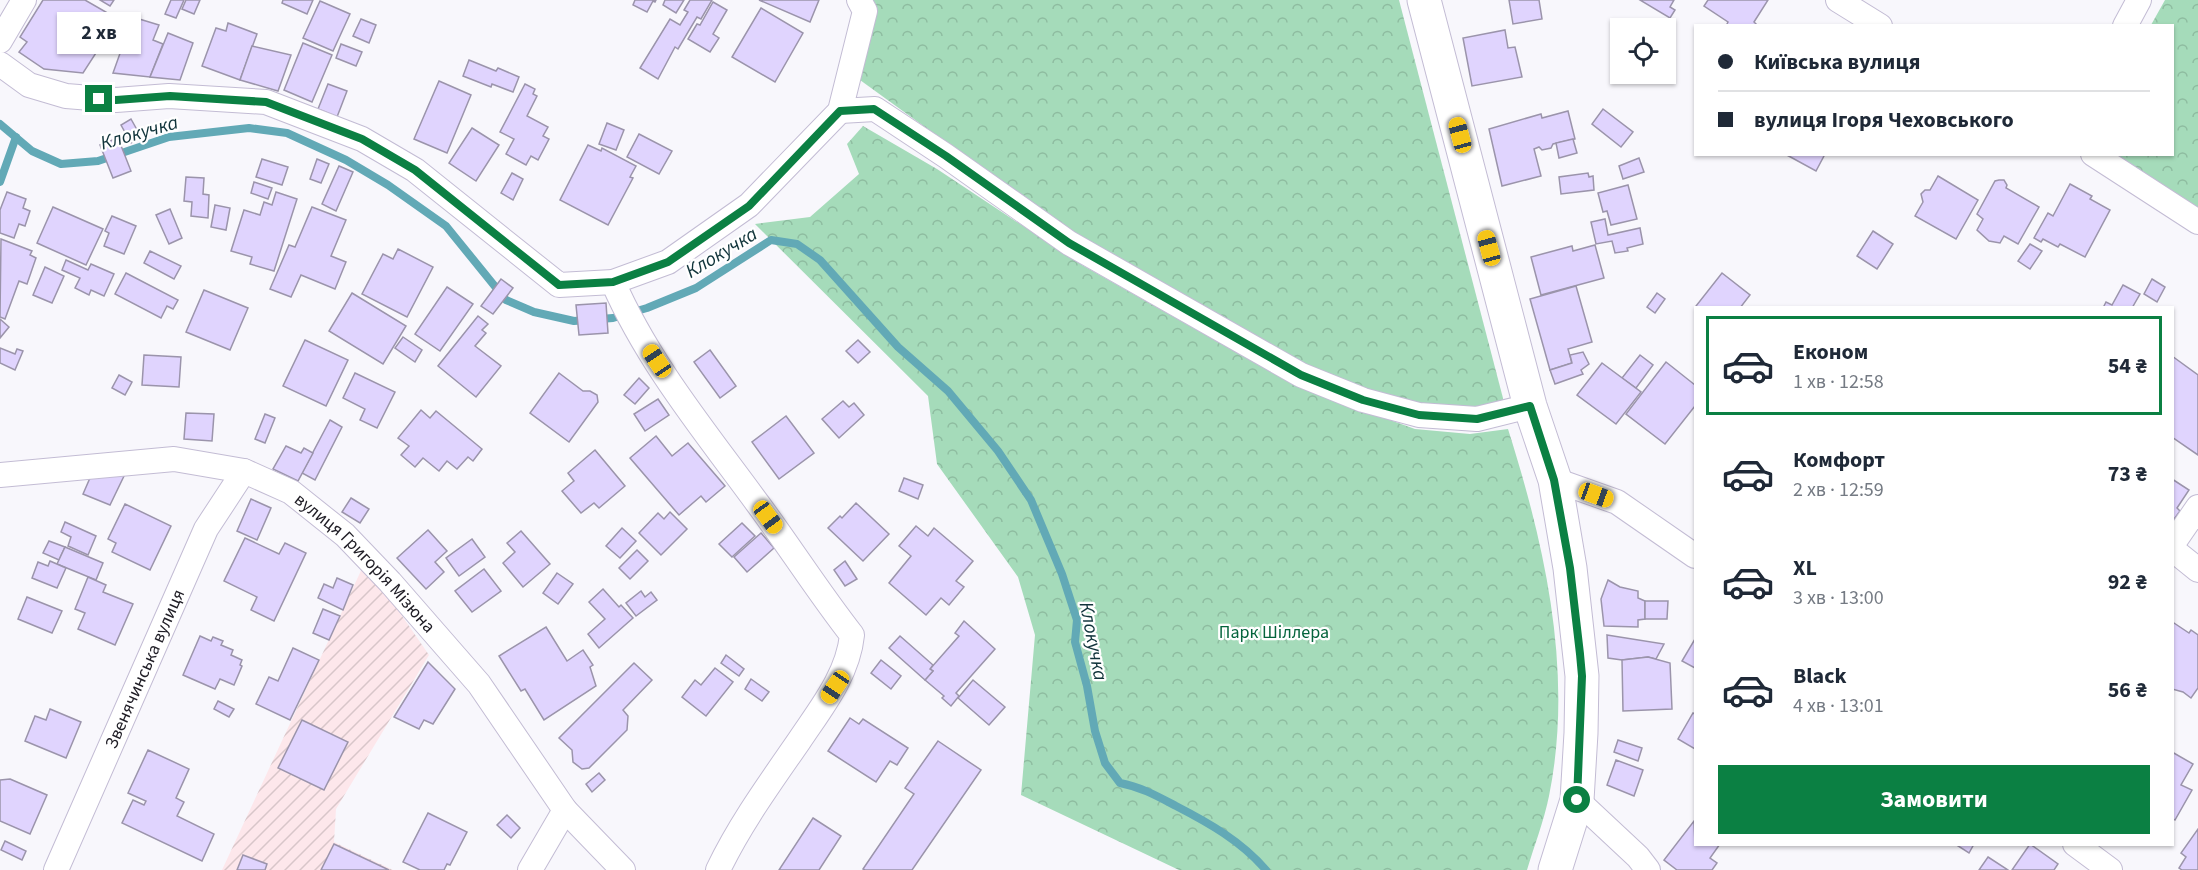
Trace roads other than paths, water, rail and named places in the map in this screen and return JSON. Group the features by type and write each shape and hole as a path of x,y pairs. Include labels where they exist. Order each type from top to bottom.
{"street":[{"path":"0,41 24,0"},
{"path":"0,64 29,85 66,96 116,100 170,96 266,102 362,139 415,170 559,285 617,292 668,262 749,206 840,111 865,11 860,0"},
{"path":"1424,0 1530,406 1554,480 1570,568 1582,676 1577,800 1555,870"},
{"path":"1838,0 1877,24"},
{"path":"2126,24 2139,0"},
{"path":"840,111 874,109 946,156 1069,243 1301,375 1363,400 1419,415 1477,419 1530,406"},
{"path":"2096,156 2198,222"},
{"path":"617,292 646,344 689,410 852,634 851,651 835,687 733,837 718,870"},
{"name":"вулиця Григорія Мізюна","path":"0,475 174,459 244,471 291,492 345,535 390,582 479,684 565,810 623,870"},
{"name":"Звенячинська вулиця","path":"56,870 206,529 244,471"},
{"path":"1554,480 1617,502 1694,555"},
{"path":"2174,544 2198,507"},
{"path":"2174,549 2198,570"},
{"path":"1577,800 1638,857 1648,870"},
{"path":"530,870 565,810"},
{"path":"2082,857 2110,870"}],"waterway":[{"name":"Клокучка","path":"0,124 32,151 61,164 98,161 169,137 249,128 287,133 346,160 388,185 446,226 506,300 534,312 574,321 613,318 647,308 696,288 771,240 797,244 820,260 898,347 948,391 998,451 1031,500 1062,574 1077,620 1075,642 1087,686 1095,731 1105,763 1120,783 1149,792 1212,826 1235,841 1266,870"},
{"path":"0,182 16,137"}],"park label":[{"name":"Парк Шіллера","path":"1274,632"}]}
